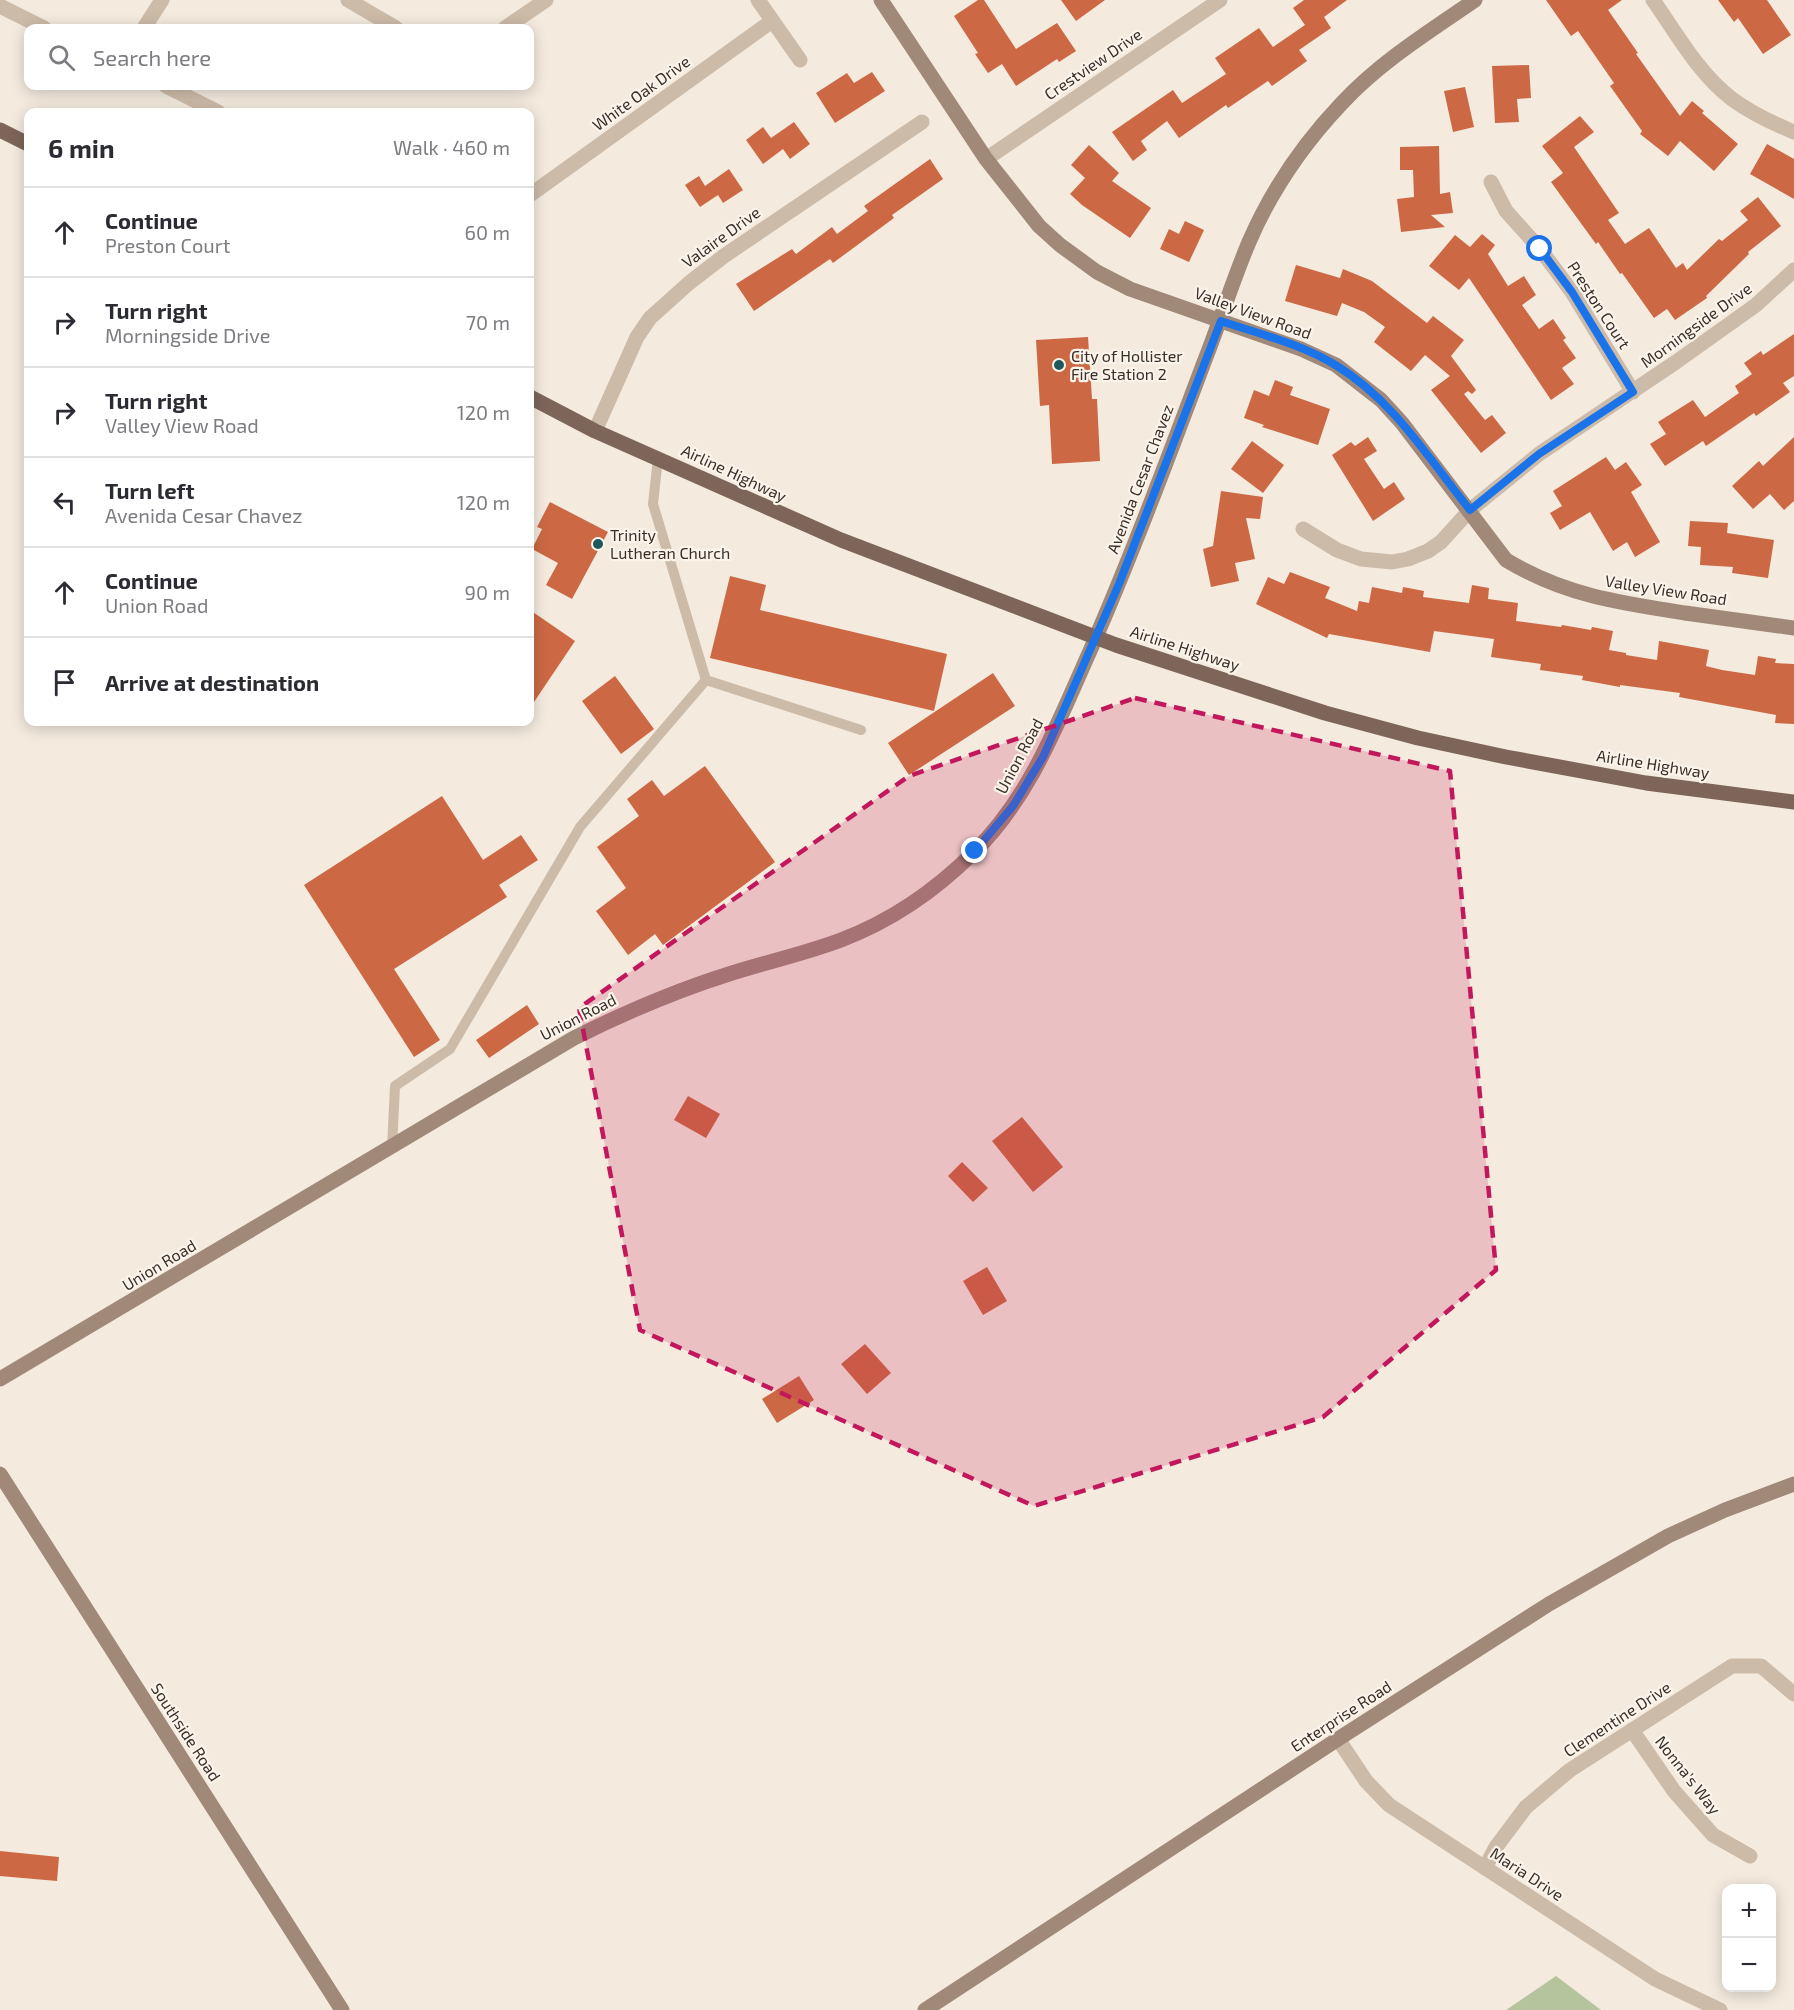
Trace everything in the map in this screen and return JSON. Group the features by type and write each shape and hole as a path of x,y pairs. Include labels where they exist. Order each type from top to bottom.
{"main road":[{"path":"0,130 24,142"},
{"name":"Airline Highway","path":"534,400 596,431 841,540 1095,638 1325,713 1418,738 1646,783 1794,802"}],"street":[{"path":"147,24 162,0"},
{"path":"348,0 389,24"},
{"path":"511,24 546,0"},
{"path":"758,0 800,60"},
{"name":"Valley View Road","path":"881,0 986,159 1039,226 1060,245 1097,272 1130,289 1301,349 1336,365 1381,400 1402,423 1506,560 1528,573 1564,588 1613,602 1794,628"},
{"name":"Crestview Drive","path":"986,159 1220,0"},
{"name":"Avenida Cesar Chavez","path":"1095,638 1119,584 1221,321 1248,244 1269,202 1310,141 1342,102 1413,43 1475,0"},
{"path":"1653,0 1695,61 1714,83 1732,99 1763,119 1794,132"},
{"path":"0,6 36,24"},
{"name":"White Oak Drive","path":"534,192 772,21"},
{"path":"174,90 210,108"},
{"name":"Valaire Drive","path":"596,431 637,337 650,318 724,256 922,122"},
{"name":"Preston Court","path":"1491,182 1506,211 1540,249 1572,292 1633,392"},
{"name":"Morningside Drive","path":"1303,529 1336,550 1361,560 1392,562 1408,559 1428,551 1441,542 1470,510 1539,454 1633,392 1756,305 1794,270"},
{"name":"Union Road","path":"0,1379 392,1148 535,1060 624,1013 729,974 839,940 870,927 912,904 975,851 1013,806 1043,757 1095,638"},
{"name":"Southside Road","path":"0,1474 342,2010"},
{"name":"Enterprise Road","path":"925,2010 1512,1627 1668,1536 1725,1510 1794,1484"},
{"name":"Clementine Drive","path":"1485,1868 1496,1847 1526,1807 1570,1770 1732,1666 1761,1666 1794,1694"},
{"name":"Nonna's Way","path":"1632,1730 1674,1791 1713,1836 1750,1856"},
{"name":"Maria Drive","path":"1338,1739 1366,1780 1389,1805 1655,1979 1720,2010"}],"lane":[{"path":"658,458 654,504 706,680"},
{"path":"706,680 861,730"},
{"path":"392,1148 395,1086 450,1049 580,827 706,680"}],"highlighted area":[{"path":"1135,698 1450,771 1496,1270 1323,1417 1034,1506 640,1330 579,1008 909,776"}],"green space":[{"path":"1556,1976 1601,2010 1506,2010"}],"building":[{"path":"978,0 984,0 1016,49 1057,23 1076,51 1059,62 1057,59 1016,86 1002,64 988,73 954,16"},
{"path":"1061,0 1105,0 1076,21"},
{"path":"1304,0 1347,0 1324,17 1331,28 1299,50 1307,61 1272,86 1268,81 1228,108 1226,105 1179,138 1167,121 1141,141 1147,150 1133,161 1112,132 1173,90 1182,103 1226,74 1215,58 1259,28 1273,47 1305,25 1293,8"},
{"path":"1546,0 1622,0 1608,10 1680,116 1692,101 1704,111 1702,113 1738,144 1714,171 1680,141 1668,156 1640,134 1642,131 1610,86 1614,83 1578,31 1571,36"},
{"path":"1718,0 1767,0 1791,35 1763,54 1738,18 1734,22"},
{"path":"1529,65 1531,98 1517,99 1519,122 1495,123 1492,66"},
{"path":"872,72 885,91 835,123 816,93 847,73 854,83"},
{"path":"1465,87 1474,127 1453,132 1444,91"},
{"path":"1580,116 1594,132 1574,147 1619,213 1608,220 1625,244 1649,228 1676,268 1683,263 1687,270 1719,239 1722,241 1748,220 1740,211 1758,197 1781,226 1748,252 1749,254 1706,296 1707,298 1675,320 1667,309 1654,318 1551,182 1563,173 1542,146"},
{"path":"794,122 810,144 790,159 783,149 763,164 746,140 763,127 771,138"},
{"path":"1767,144 1794,159 1794,199 1750,174"},
{"path":"1089,145 1119,173 1112,181 1151,208 1130,238 1070,194 1085,178 1071,165"},
{"path":"1439,146 1440,194 1450,192 1453,213 1431,215 1445,227 1401,232 1397,199 1414,197 1413,170 1400,170 1400,147"},
{"path":"930,159 943,179 892,215 894,218 833,263 830,259 754,311 736,284 792,249 796,254 832,227 837,234 868,211 864,206"},
{"path":"729,169 743,190 723,203 718,195 700,207 685,185 699,176 705,186"},
{"path":"1185,221 1204,230 1189,262 1160,249 1169,229 1179,234"},
{"path":"1482,234 1495,245 1488,254 1508,286 1524,276 1536,295 1522,305 1539,329 1553,319 1566,338 1563,340 1576,358 1562,368 1574,384 1551,400 1469,278 1459,290 1429,266 1455,235 1470,247"},
{"path":"1296,265 1340,278 1343,269 1372,281 1427,323 1433,316 1464,340 1451,356 1476,390 1472,394 1468,391 1464,394 1485,420 1492,415 1506,433 1481,453 1431,390 1450,376 1425,355 1411,371 1374,342 1385,327 1364,312 1342,303 1337,316 1285,301"},
{"path":"1794,334 1794,376 1783,383 1790,392 1756,416 1754,413 1706,446 1703,441 1665,466 1650,444 1666,434 1658,422 1693,400 1705,417 1739,393 1735,386 1752,374 1744,363 1761,351 1763,355"},
{"path":"1088,337 1092,399 1097,399 1100,461 1052,464 1049,405 1040,406 1036,340"},
{"path":"1275,380 1293,387 1290,395 1330,409 1318,445 1262,427 1264,425 1244,418 1254,390 1269,396"},
{"path":"1368,437 1377,451 1364,459 1384,489 1394,482 1405,499 1373,521 1332,455 1351,442 1355,446"},
{"path":"1794,437 1794,501 1784,510 1770,494 1753,509 1732,486 1759,461 1763,466"},
{"path":"1252,441 1284,465 1263,493 1231,469"},
{"path":"1606,457 1615,470 1626,462 1642,485 1631,492 1660,542 1635,557 1627,542 1613,551 1590,512 1560,530 1550,513 1562,506 1553,491"},
{"path":"1221,491 1263,497 1260,519 1246,518 1255,559 1235,563 1239,581 1211,587 1203,549 1213,546"},
{"path":"550,502 608,532 572,599 546,585 558,563 534,550 534,545 542,529 537,527"},
{"path":"1690,521 1728,523 1727,533 1774,540 1768,578 1732,573 1733,567 1700,565 1701,547 1688,546"},
{"path":"1290,572 1330,587 1325,598 1357,611 1359,601 1369,603 1372,587 1402,593 1403,587 1424,591 1423,597 1469,603 1472,585 1489,588 1488,599 1518,603 1516,621 1591,630 1592,627 1613,631 1609,650 1626,653 1626,655 1657,660 1659,641 1709,650 1706,666 1722,670 1755,675 1758,656 1776,659 1775,663 1794,664 1794,724 1775,723 1776,715 1679,697 1680,693 1620,685 1620,687 1582,680 1583,676 1540,670 1541,664 1491,657 1494,639 1434,631 1430,652 1329,634 1327,638 1256,604 1268,577 1284,584"},
{"path":"730,576 766,585 760,610 947,654 934,711 710,658"},
{"path":"534,613 575,641 534,702"},
{"path":"993,673 1015,706 909,775 888,743"},
{"path":"615,676 654,729 621,754 582,701"},
{"path":"705,766 775,862 663,945 655,934 628,955 596,911 626,888 597,847 639,816 627,799 652,780 664,796"},
{"path":"442,796 483,860 521,835 538,860 499,885 507,897 394,969 440,1040 414,1057 304,885"},
{"path":"527,1005 539,1024 489,1058 476,1040"},
{"path":"688,1096 720,1114 706,1138 674,1120"},
{"path":"1022,1117 1063,1167 1033,1192 992,1141"},
{"path":"962,1162 988,1188 973,1202 948,1176"},
{"path":"987,1267 1007,1301 983,1315 963,1281"},
{"path":"865,1344 891,1373 867,1394 841,1364"},
{"path":"799,1376 814,1400 777,1423 762,1399"},
{"path":"0,1851 59,1857 57,1881 0,1876"}],"place":[{"name":"City of Hollister Fire Station 2","path":"1059,365"},
{"name":"Trinity Lutheran Church","path":"598,544"}],"route":[{"path":"975,851 1013,806 1043,757 1119,584 1221,321 1301,349 1336,365 1361,383 1402,423 1470,510 1539,454 1633,392 1572,292 1540,249"}]}
